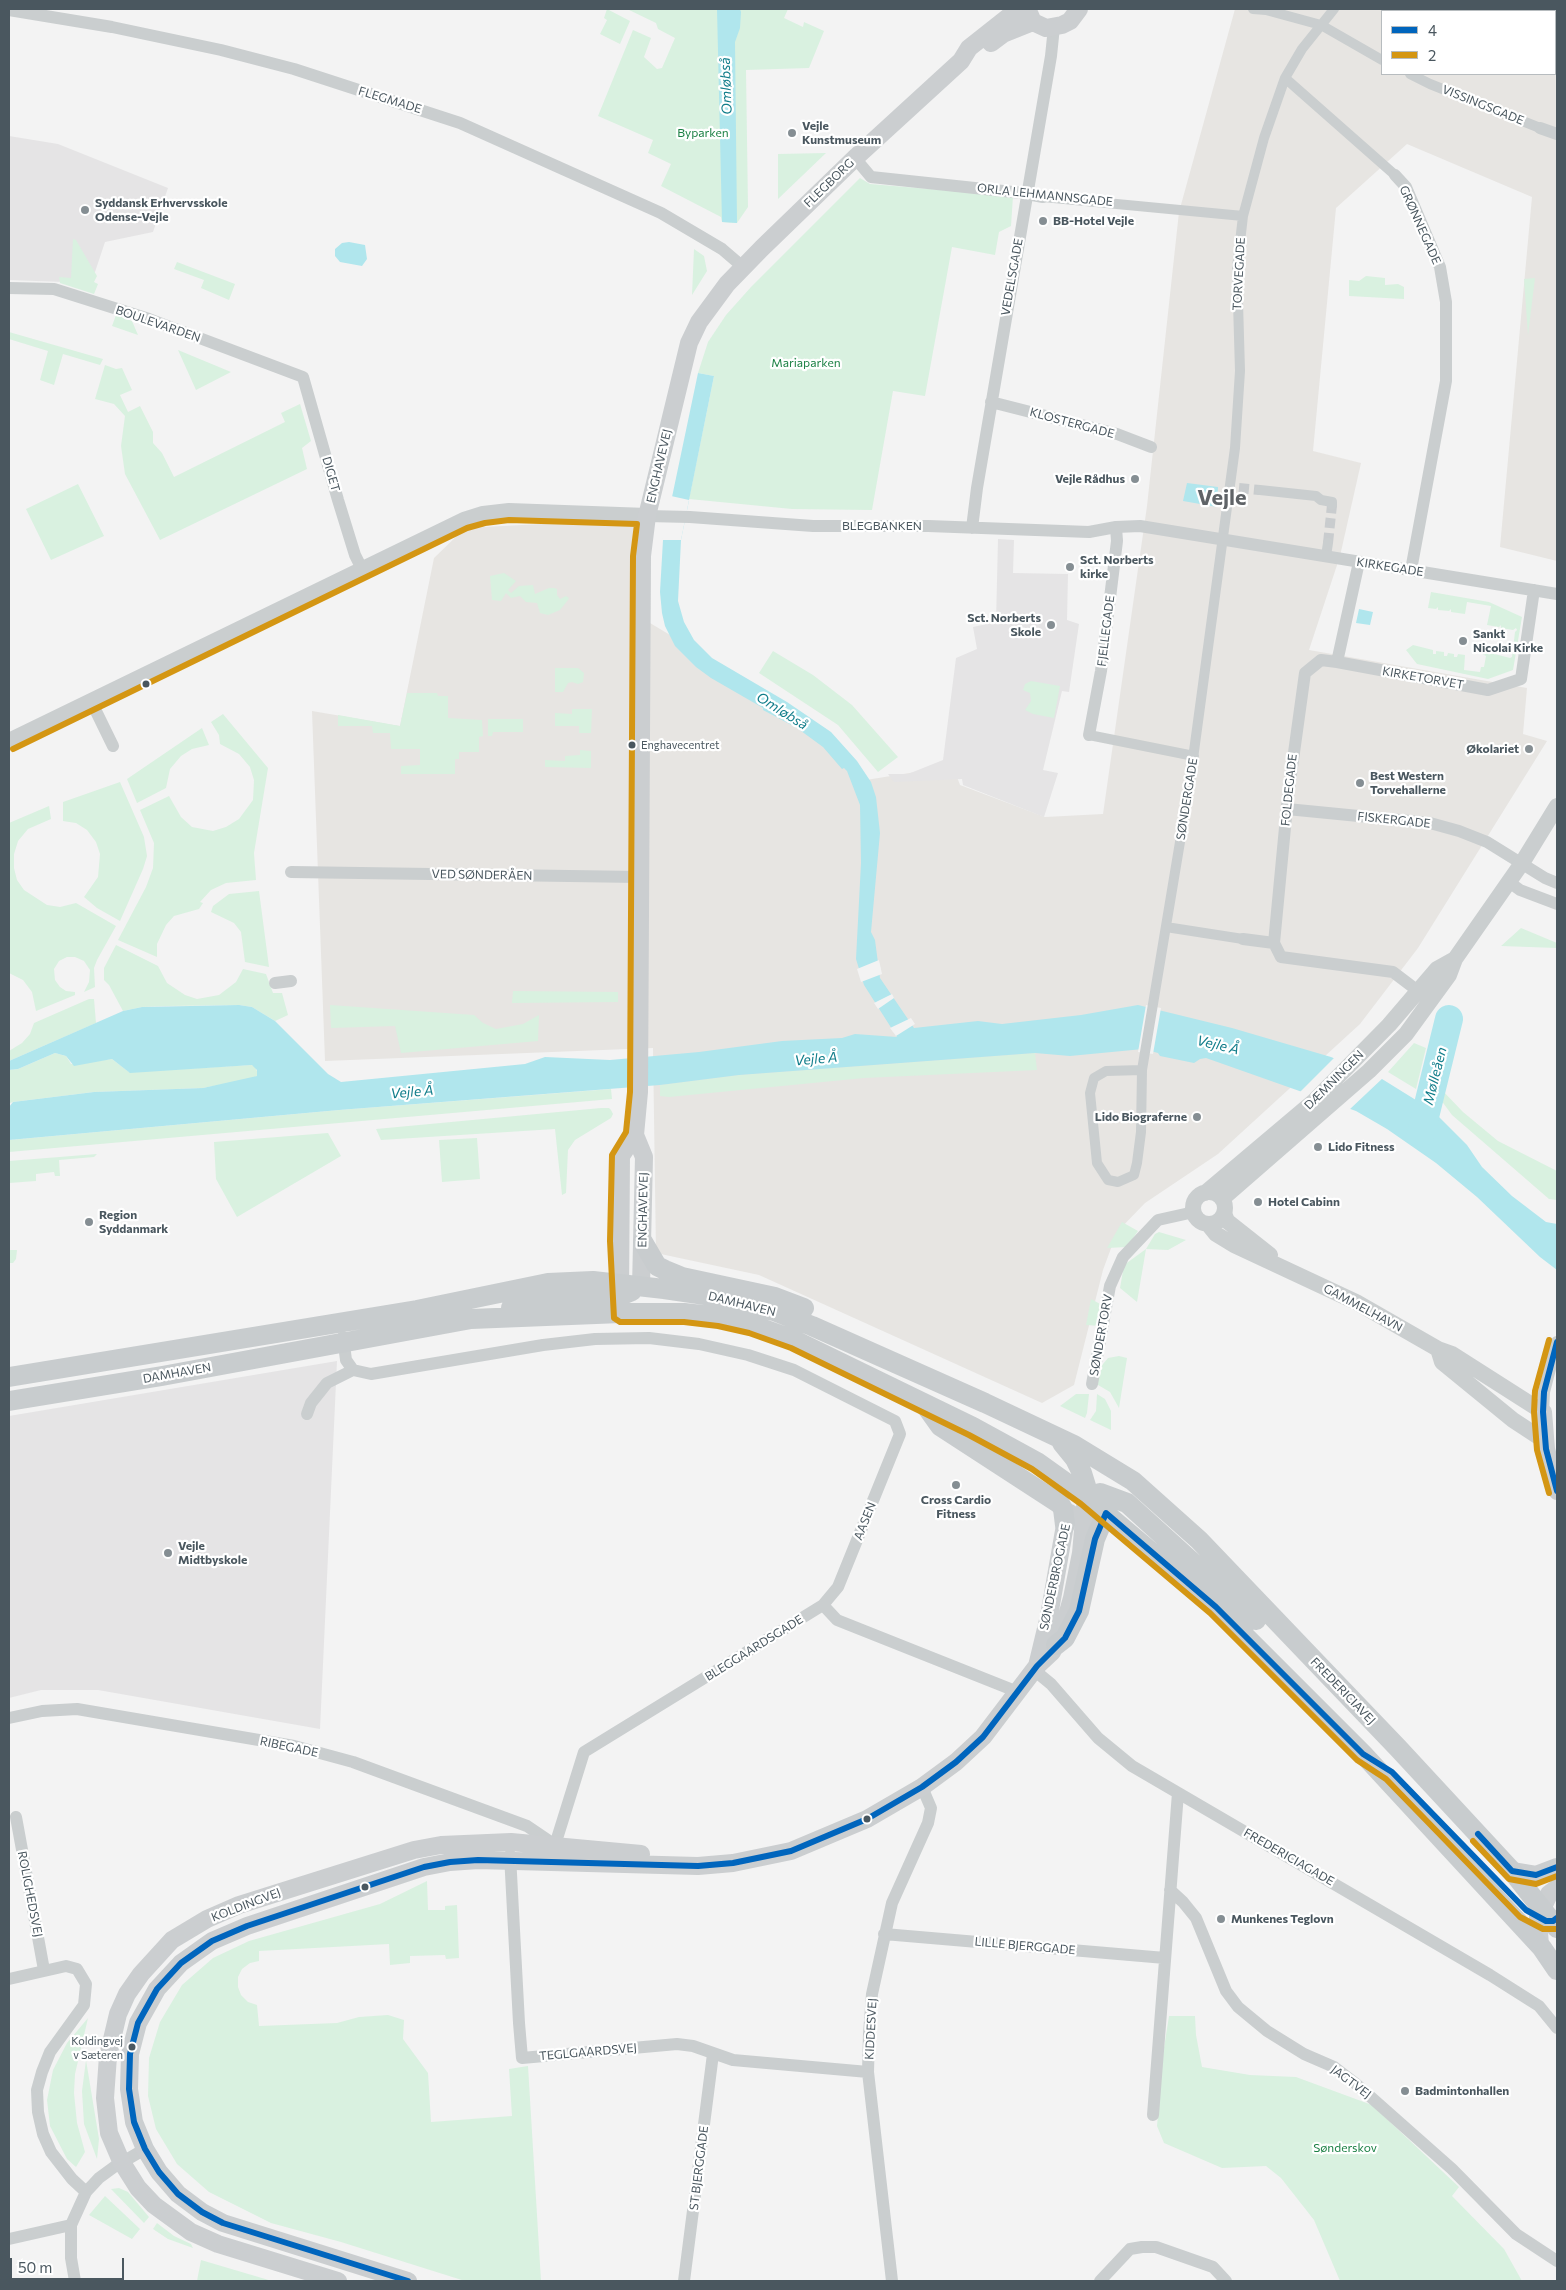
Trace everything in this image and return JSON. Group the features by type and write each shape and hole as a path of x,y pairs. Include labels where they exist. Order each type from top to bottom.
{"main road":[{"path":"1028,13 1046,28 1054,27 1070,20 1079,9"},
{"name":"FLEGBORG","path":"743,267 855,158 961,61 969,48 1012,14 1028,13"},
{"name":"ENGHAVEVEJ","path":"641,1287 644,1157 635,1135 639,1092 640,1046 642,556 648,516 689,343 699,322 727,284 743,267"},
{"name":"ENGHAVEVEJ","path":"620,1298 621,1156 635,1135"},
{"path":"643,1242 657,1266 665,1270 682,1277 774,1297 812,1311 847,1328 897,1364"},
{"name":"DAMHAVEN","path":"9,1377 417,1310 548,1283 593,1281 620,1298 684,1313 720,1317 752,1325 794,1340 922,1402 1037,1462 1086,1497"},
{"name":"DAMHAVEN","path":"9,1401 471,1319 620,1298 641,1287 712,1296 774,1311 897,1364 1057,1438 1113,1470"},
{"path":"922,1402 940,1426 1060,1504 1063,1509 1065,1525"},
{"path":"1550,1416 1550,1469 1557,1491"},
{"path":"1057,1438 1075,1459 1082,1473 1086,1486 1086,1497"},
{"name":"FREDERICIAVEJ","path":"1113,1470 1133,1482 1199,1540 1398,1748 1512,1871 1549,1918"},
{"path":"1086,1497 1100,1493 1110,1495 1140,1512 1239,1602 1351,1717 1398,1748"},
{"path":"1086,1497 1216,1607 1364,1754 1540,1946 1557,1970"},
{"name":"SØNDERBROGADE","path":"1035,1668 1049,1616 1065,1525 1075,1506 1086,1497"},
{"name":"SØNDERBROGADE","path":"1018,1692 1035,1668 1047,1658 1056,1645 1072,1598 1081,1553 1086,1497"},
{"path":"1056,1645 1065,1638 1079,1610 1095,1539 1106,1513"},
{"name":"KOLDINGVEJ","path":"408,2281 223,2223 202,2212 178,2194 159,2172 145,2149 134,2122 128,2089 130,2054 138,2023 157,1989 181,1963 212,1941 247,1926 424,1867 450,1862 510,1861 698,1866 763,1858 792,1851 818,1838 867,1819 922,1788 956,1762 983,1737 1018,1692"},
{"path":"1364,1754 1392,1772 1515,1900 1549,1918"},
{"name":"KOLDINGVEJ","path":"338,2281 218,2244 191,2232 154,2205 138,2188 121,2162 109,2133 105,2098 108,2056 118,2014 127,1994 152,1960 172,1940 207,1919 239,1905 387,1857 441,1845 510,1842 658,1856 690,1856 729,1853 818,1838"},
{"path":"1512,1871 1536,1875 1557,1867"},
{"path":"1540,1946 1549,1918 1549,1894 1557,1888"}],"street":[{"path":"1253,9 1266,10 1321,25 1381,59"},
{"name":"TORVEGADE","path":"1222,539 1234,488 1240,371 1237,268 1243,216 1264,138 1285,78 1302,49 1334,9"},
{"name":"FLEGMADE","path":"9,10 112,27 221,50 294,70 451,120 488,134 661,213 722,249 743,267"},
{"name":"VEDELSGADE","path":"972,528 972,514 1051,56 1054,27"},
{"name":"VISSINGSGADE","path":"1412,75 1430,84 1557,134"},
{"name":"GRØNNEGADE","path":"1285,78 1395,175 1406,187 1440,267 1446,302 1446,381 1412,570"},
{"name":"ORLA LEHMANNSGADE","path":"855,158 871,177 1043,197 1243,216"},
{"name":"BOULEVARDEN","path":"9,288 54,289 149,320 304,377"},
{"name":"DIGET","path":"304,377 344,519 355,555 362,569"},
{"name":"KLOSTERGADE","path":"991,402 1117,434 1151,447"},
{"path":"1260,490 1316,496 1321,500 1332,502 1332,505"},
{"path":"9,741 464,520 483,514 509,510 648,516"},
{"name":"BLEGBANKEN","path":"648,516 690,517 813,526 1089,532 1116,527 1140,526 1222,539"},
{"name":"FJELLEGADE","path":"1089,735 1102,661 1117,541 1116,527"},
{"name":"KIRKEGADE","path":"1222,539 1557,594"},
{"name":"SØNDERGADE","path":"1142,1070 1194,756 1222,539"},
{"path":"1326,556 1328,543"},
{"path":"1337,662 1358,562"},
{"name":"KIRKETORVET","path":"1337,662 1488,690 1521,679 1534,590"},
{"name":"FOLDEGADE","path":"1274,943 1287,810 1305,673 1321,660 1337,662"},
{"path":"91,701 113,746"},
{"path":"1089,735 1194,756"},
{"name":"DÆMNINGEN","path":"1204,1193 1369,1071 1406,1034 1449,975 1455,959 1522,863 1557,806"},
{"name":"FISKERGADE","path":"1287,810 1430,823 1459,831 1487,842 1557,883"},
{"name":"VED SØNDERÅEN","path":"290,872 640,876"},
{"path":"1509,882 1520,890 1557,904"},
{"path":"1166,928 1274,943 1281,957 1392,972 1418,991"},
{"name":"DÆMNINGEN","path":"1223,1206 1322,1104 1352,1064 1437,969 1455,959"},
{"path":"275,983 291,981"},
{"path":"1142,1070 1141,1132 1134,1175 1118,1182 1108,1180 1097,1163 1090,1093 1094,1078 1106,1071 1142,1070"},
{"path":"1204,1193 1214,1193 1223,1206 1218,1221 1208,1224 1199,1220 1194,1212 1194,1203 1204,1193"},
{"name":"GAMMELHAVN","path":"1223,1206 1227,1221 1287,1269"},
{"name":"SØNDERTORV","path":"1092,1384 1110,1286 1123,1257 1158,1220 1194,1212"},
{"name":"GAMMELHAVN","path":"1208,1224 1216,1234 1234,1245 1356,1302 1438,1349 1452,1354 1550,1416"},
{"path":"307,1414 311,1402 327,1383 353,1370 346,1360 340,1323"},
{"name":"AASEN","path":"353,1370 370,1374 543,1345 594,1339 649,1338 699,1344 748,1355 794,1370 895,1421 900,1434 838,1587 823,1605"},
{"path":"1550,1416 1544,1392 1557,1342"},
{"name":"GAMMELHAVN","path":"1438,1349 1442,1362 1514,1420 1551,1444"},
{"path":"823,1605 837,1620 1018,1692"},
{"name":"BLEGGAARDSGADE","path":"555,1845 584,1752 823,1605"},
{"name":"FREDERICIAGADE","path":"1035,1668 1098,1738 1132,1766 1490,1975 1539,2006 1557,2028"},
{"name":"RIBEGADE","path":"9,1718 42,1711 78,1709 294,1746 353,1762 465,1802 528,1826 555,1845"},
{"name":"KIDDESVEJ","path":"892,2281 868,2072 872,1994 892,1903 928,1823 931,1808 922,1788"},
{"path":"1153,2115 1178,1793"},
{"name":"ROLIGHEDSVEJ","path":"16,1817 44,1970"},
{"name":"TEGLGAARDSVEJ","path":"510,1842 518,2023 522,2058 677,2044 693,2046 733,2060 868,2072"},
{"name":"JAGTVEJ","path":"1170,1890 1196,1918 1226,1991 1238,2007 1267,2031 1304,2054 1334,2068 1356,2084 1452,2169 1516,2234 1557,2261"},
{"name":"LILLE BJERGGADE","path":"884,1934 1165,1958"},
{"path":"9,1979 66,1966 77,1969 86,1984 84,2005 50,2052 37,2090 38,2112 43,2134 51,2152 86,2192"},
{"name":"ST BJERGGADE","path":"684,2281 712,2054"},
{"path":"75,2281 71,2258 72,2225 86,2192 99,2178 121,2162 145,2149"},
{"path":"9,2239 72,2225"},
{"path":"1100,2281 1130,2250 1156,2247 1213,2267 1226,2281"}],"shaded area":[{"path":"1235,9 1557,9 1557,561 1500,547 1532,197 1407,144 1336,208 1313,451 1361,463 1340,556 1309,650 1527,688 1523,734 1547,741 1418,948 1360,1024 1218,1154 1145,1203 1117,1232 1103,1270 1074,1385 1042,1403 759,1275 656,1253 653,1048 325,1061 312,711 400,726 434,558 465,528 635,519 651,530 650,623 742,678 866,780 953,766 960,785 1045,817 1103,814 1147,506 1179,212"},
{"name":"Syddansk Erhvervsskole Odense-Vejle","path":"9,136 58,144 168,188 153,232 105,242 89,290 64,282 9,280"},
{"path":"998,539 1014,540 1013,573 1068,574 1067,620 1079,624 1069,692 1062,691 1043,770 1058,773 1044,817 963,785 962,779 894,782 888,774 908,774 943,760 956,658 977,649 973,627 996,622"},
{"name":"Vejle Midtbyskole","path":"337,1361 320,1729 98,1690 41,1690 9,1698 9,1416"}],"green space":[{"path":"607,9 630,21 620,44 600,34 607,20 604,18"},
{"name":"Byparken","path":"627,9 788,9 784,18 803,27 804,22 824,31 809,68 746,70 748,207 737,223 722,222 721,217 661,186 671,164 648,153 653,140 598,116 633,30 651,38 644,57 657,69 662,68 675,38 658,29 656,23"},
{"path":"826,153 778,199 778,154"},
{"name":"Mariaparken","path":"860,178 870,184 1013,196 1011,226 999,232 995,255 952,247 925,396 893,391 872,510 792,509 689,499 714,376 698,373 708,342 726,315 751,287"},
{"path":"73,239 76,240 97,276 94,282 98,284 94,294 60,283 59,277 71,278"},
{"path":"694,249 704,256 707,271 692,295"},
{"path":"177,262 235,284 229,300 201,288 204,280 174,269"},
{"path":"1366,276 1385,278 1385,285 1398,284 1404,287 1404,299 1349,296 1349,280 1359,281"},
{"path":"1535,278 1528,335 1524,279"},
{"path":"116,315 132,321 138,335 112,326"},
{"path":"9,332 103,359 100,365 63,354 54,385 40,380 48,351 9,339"},
{"path":"178,350 231,372 196,390"},
{"path":"105,365 116,369 122,368 132,390 120,395 128,412 140,406 153,432 153,443 162,453 174,477 285,422 281,413 300,404 311,441 302,448 307,469 160,540 125,474 121,446 125,416 114,404 95,399"},
{"path":"78,484 104,536 51,560 26,509"},
{"path":"504,573 516,581 508,590 511,593 519,586 533,585 535,594 549,588 554,588 557,589 557,595 560,599 566,596 569,598 560,610 548,615 540,613 537,603 526,602 520,596 511,598 506,593 501,601 492,600 490,576"},
{"path":"1431,592 1489,602 1522,617 1513,670 1488,679 1417,664 1406,650 1413,645 1433,650 1433,654 1436,654 1436,651 1444,652 1444,656 1447,656 1448,653 1454,654 1454,657 1457,657 1458,654 1465,655 1464,670 1480,672 1481,667 1484,667 1486,656 1482,654 1483,651 1512,657 1515,632 1517,630 1516,628 1513,630 1501,628 1501,625 1499,627 1487,625 1491,606 1467,602 1465,614 1451,612 1451,609 1449,611 1438,610 1438,607 1436,609 1428,608"},
{"path":"773,651 813,675 852,705 898,757 878,772 838,725 759,673"},
{"path":"555,668 578,668 584,673 583,682 578,684 568,683 563,692 555,692"},
{"path":"1031,681 1060,686 1054,718 1033,714 1025,710 1031,701 1030,693 1023,690 1025,684"},
{"path":"407,693 437,693 438,696 448,696 448,718 482,720 483,736 479,737 479,752 459,752 459,759 455,759 455,774 401,774 401,766 420,765 420,749 391,749 390,733 373,733 372,726 338,726 338,715 400,726"},
{"path":"572,709 592,709 591,733 579,733 579,726 555,726 555,713 572,714"},
{"path":"223,714 268,768 254,853 256,880 226,883 211,890 200,902 203,903 199,909 174,916 166,925 157,944 157,957 118,940 146,887 153,868 154,843 140,810 169,796 181,817 192,827 213,831 226,827 239,819 253,800 254,780 250,767 239,754 220,744 219,735 211,722"},
{"path":"488,719 523,719 523,732 493,732 492,736 488,736"},
{"path":"202,728 209,745 192,749 181,756 170,769 166,788 137,803 127,779"},
{"path":"580,750 591,751 591,768 545,767 545,760 565,761 565,756 580,755"},
{"path":"120,782 144,837 147,856 120,921 97,908 84,897 98,877 100,854 96,842 87,830 76,823 63,821 63,802"},
{"path":"49,806 51,819 28,829 18,841 14,854 14,868 17,880 24,890 47,905 60,907 76,903 116,926 94,968 95,987 84,992 89,982 90,970 84,961 75,957 67,957 59,961 54,969 55,980 60,987 66,991 75,992 75,995 36,1011 32,992 23,980 9,973 9,823"},
{"path":"259,891 269,967 245,962 241,932 234,923 211,912 213,906 229,894"},
{"path":"1521,928 1557,943 1557,948 1501,946"},
{"path":"116,945 158,966 167,983 185,995 197,999 219,995 236,982 243,969 266,974 273,993 282,993 288,1015 275,1021 252,1007 239,1005 142,1007 123,1011 109,985 104,980 104,968"},
{"path":"513,991 618,992 618,1002 512,1003"},
{"path":"89,999 94,999 96,1023 9,1061 9,1051 22,1043 30,1034 34,1023"},
{"path":"330,1005 474,1015 483,1023 496,1029 523,1024 539,1015 538,1041 401,1053 395,1026 331,1028"},
{"path":"1414,1043 1426,1048 1416,1089 1388,1072"},
{"path":"55,1053 66,1056 71,1064 112,1059 129,1072 252,1065 255,1066 258,1074 250,1079 203,1088 94,1092 13,1102 10,1103 9,1113 9,1070 18,1069"},
{"path":"1035,1053 1037,1070 864,1078 669,1097 660,1096 660,1085 739,1075"},
{"path":"611,1089 612,1099 9,1152 9,1140 339,1110"},
{"path":"1441,1089 1463,1112 1498,1141 1557,1171 1557,1200 1549,1199 1452,1115 1438,1096"},
{"path":"609,1108 613,1114 611,1118 575,1140 568,1150 566,1193 562,1195 555,1129 381,1140 376,1129"},
{"path":"328,1133 341,1156 237,1217 216,1179 214,1142"},
{"path":"477,1138 480,1179 442,1182 439,1140"},
{"path":"97,1154 94,1157 59,1160 60,1176 55,1176 54,1172 36,1174 36,1181 9,1183 9,1161"},
{"path":"1122,1222 1138,1231 1127,1247 1107,1248"},
{"path":"1159,1232 1186,1240 1168,1250 1146,1249 1155,1234"},
{"path":"1146,1249 1137,1302 1120,1288 1124,1265"},
{"path":"9,1250 17,1250 16,1259 13,1263 9,1263"},
{"path":"1091,1299 1102,1305 1100,1326 1086,1325"},
{"path":"1119,1356 1127,1358 1119,1408 1110,1392 1098,1385 1098,1370 1108,1358"},
{"path":"1076,1394 1089,1394 1085,1418 1060,1406"},
{"path":"1097,1394 1105,1399 1111,1411 1111,1430 1090,1420 1096,1411"},
{"path":"427,1881 428,1910 445,1910 445,1906 457,1905 459,1958 446,1959 445,1955 410,1956 410,1963 390,1965 389,1944 259,1951 259,1961 250,1963 242,1969 238,1977 238,1987 241,1995 248,2002 257,2005 259,2026 337,2023 359,2017 388,2015 404,2020 403,2039 428,2073 431,2122 512,2116 509,2069 528,2066 541,2281 465,2281 341,2242 271,2223 209,2192 177,2164 156,2129 148,2096 149,2058 160,2022 182,1985 213,1958 249,1941 380,1904"},
{"name":"Sønderskov","path":"1169,2016 1195,2016 1196,2035 1202,2067 1250,2075 1296,2077 1372,2105 1459,2187 1452,2196 1504,2249 1522,2281 1340,2281 1314,2220 1281,2178 1266,2166 1222,2168 1164,2143 1157,2126 1163,2054"},
{"path":"88,2018 75,2074 74,2093 77,2123 85,2152 76,2167 67,2159 50,2126 47,2100 53,2070 67,2043"},
{"path":"86,2060 99,2139 97,2159 84,2124 82,2091"},
{"path":"119,2188 128,2192 149,2217 144,2223 111,2189"},
{"path":"105,2196 140,2229 132,2239 89,2215"},
{"path":"157,2223 174,2236 191,2244 193,2248 168,2239 153,2229"},
{"path":"201,2260 272,2281 197,2281"}],"water":[{"name":"Omløbså","path":"717,9 740,9 741,12 740,28 735,42 737,223 722,222"},
{"path":"349,242 365,245 367,259 362,266 340,262 335,256 335,249 342,243"},
{"path":"698,373 714,376 681,540 678,601 684,622 694,640 712,658 787,702 831,732 857,761 871,782 876,797 880,833 871,932 875,940 880,978 914,1028 978,1021 1002,1024 1081,1015 1138,1005 1232,1028 1331,1057 1382,1079 1432,1110 1467,1145 1482,1167 1512,1196 1546,1222 1557,1224 1557,1270 1540,1257 1477,1197 1436,1163 1387,1129 1356,1111 1206,1058 1194,1063 1160,1056 1158,1053 1143,1049 1070,1056 1035,1053 739,1075 660,1085 339,1110 9,1140 9,1107 13,1102 94,1092 203,1088 257,1076 257,1070 252,1065 130,1073 112,1059 74,1066 66,1056 55,1053 18,1069 9,1070 9,1061 123,1011 142,1007 239,1005 252,1007 275,1021 328,1074 341,1082 525,1064 545,1057 610,1060 699,1052 782,1041 842,1038 855,1034 897,1037 864,985 856,959 861,863 860,805 847,771 844,768 842,769 823,747 797,728 763,710 763,708 711,678 696,667 675,646 665,626 660,592 663,540"},
{"path":"1187,483 1218,487 1217,507 1183,501"},
{"path":"1359,609 1373,612 1370,625 1356,623"}],"pier":[{"path":"671,496 689,500 681,540 662,540"},
{"path":"879,960 882,974 861,982 857,969"},
{"path":"892,994 894,998 878,1009 874,1003"},
{"path":"1146,1005 1161,1008 1153,1054 1138,1052"},
{"path":"911,1018 915,1024 896,1036 890,1028"},
{"path":"1336,1056 1384,1077 1349,1110 1299,1093"}],"waterway":[{"name":"Mølleåen","path":"1421,1133 1449,1019"}],"tunnel":[{"path":"1239,488 1260,490"},
{"path":"1328,543 1332,505"}],"transit line":[{"name":"2","path":"13,749 467,528 485,523 509,520 637,524 633,556 630,1092 626,1132 612,1155 610,1241 614,1318 620,1322 684,1322 718,1326 749,1333 791,1348 969,1435 1032,1469 1081,1504 1210,1613 1357,1760 1386,1779 1520,1917 1543,1929 1557,1929"},
{"name":"2","path":"1549,1340 1535,1391 1534,1412 1537,1450 1549,1493"},
{"name":"4","path":"1557,1342 1544,1392 1543,1412 1546,1449 1557,1491"},
{"name":"4","path":"408,2281 223,2223 202,2212 178,2194 159,2172 145,2149 134,2122 129,2089 130,2054 138,2023 157,1989 181,1963 212,1941 247,1926 424,1867 450,1862 478,1860 698,1866 733,1863 791,1851 867,1819 922,1787 956,1762 983,1737 1037,1666 1065,1638 1079,1611 1095,1539 1106,1513 1216,1607 1363,1754 1392,1772 1526,1910 1546,1921 1553,1921 1557,1918"},
{"name":"4","path":"1478,1834 1512,1871 1536,1875 1557,1867"},
{"name":"2","path":"1473,1841 1509,1879 1536,1884 1557,1876"}],"place":[{"name":"Vejle Kunstmuseum","path":"792,133"},
{"name":"Syddansk Erhvervsskole Odense-Vejle","path":"85,210"},
{"name":"BB-Hotel Vejle","path":"1043,221"},
{"name":"Vejle Rådhus","path":"1135,479"},
{"name":"Sct. Norberts kirke","path":"1070,567"},
{"name":"Sct. Norberts Skole","path":"1051,625"},
{"name":"Sankt Nicolai Kirke","path":"1463,641"},
{"name":"Enghavecentret","path":"632,745"},
{"name":"Økolariet","path":"1529,749"},
{"name":"Best Western Torvehallerne","path":"1360,783"},
{"name":"Lido Biograferne","path":"1197,1117"},
{"name":"Lido Fitness","path":"1318,1147"},
{"name":"Hotel Cabinn","path":"1258,1202"},
{"name":"Region Syddanmark","path":"89,1222"},
{"name":"Cross Cardio Fitness","path":"956,1485"},
{"name":"Vejle Midtbyskole","path":"168,1553"},
{"name":"Munkenes Teglovn","path":"1221,1919"},
{"name":"Koldingvej v Sæteren","path":"132,2047"},
{"name":"Badmintonhallen","path":"1405,2091"}],"district":[{"name":"Vejle","path":"1222,498"}],"water label":[{"name":"Vejle Å","path":"1218,1045"},
{"name":"Vejle Å","path":"816,1059"},
{"name":"Vejle Å","path":"412,1092"}]}
